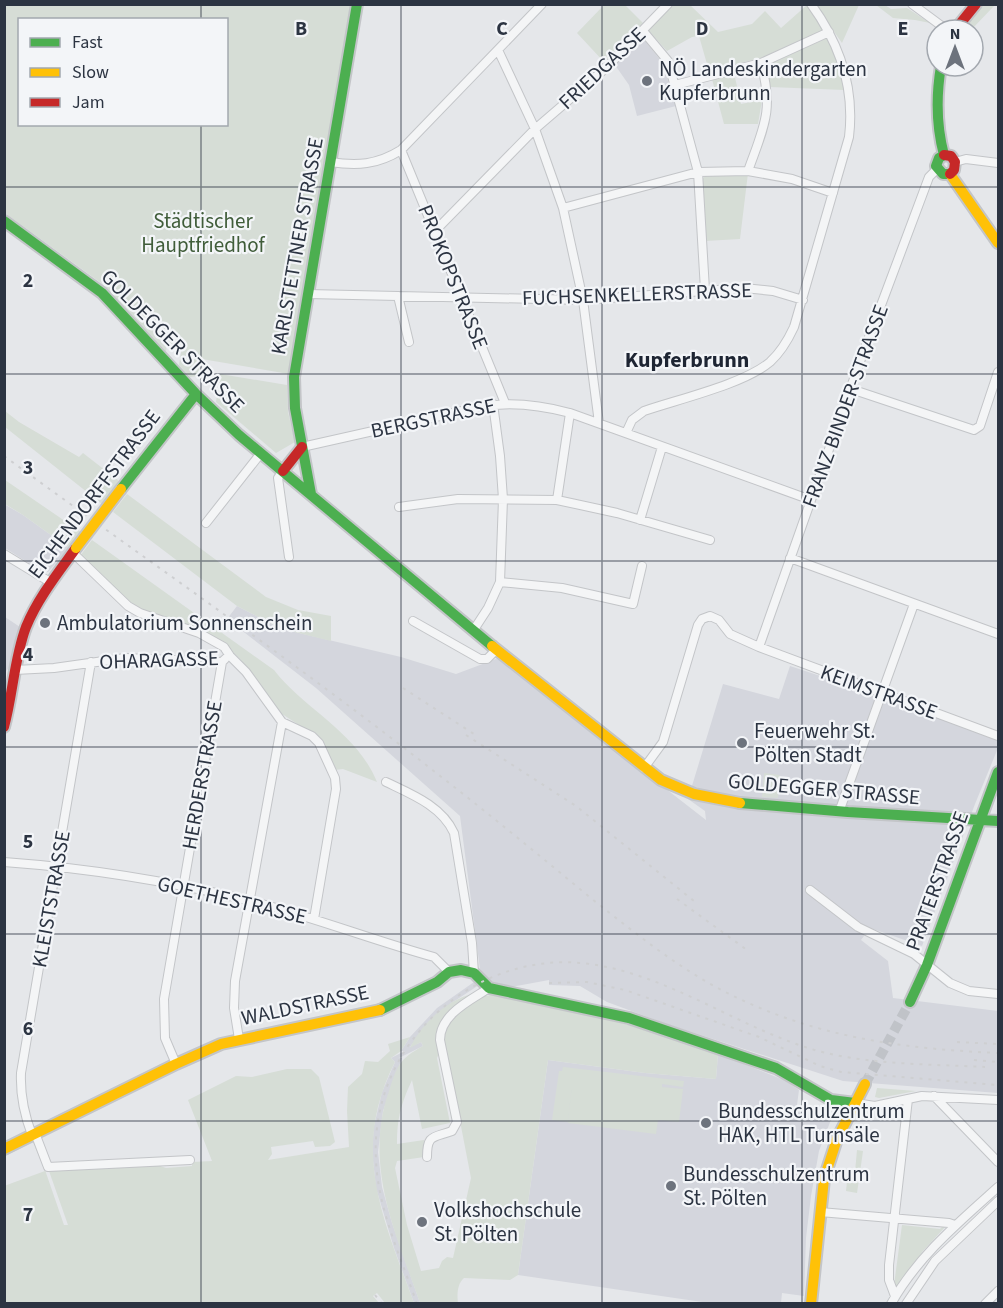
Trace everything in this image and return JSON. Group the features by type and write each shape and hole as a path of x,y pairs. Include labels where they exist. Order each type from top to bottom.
{"street":[{"name":"KARLSTETTNER STRASSE","path":"311,494 295,408 294,377 357,4"},
{"path":"330,162 361,165 388,158 400,150 542,4"},
{"name":"FRIEDGASSE","path":"434,232 535,129 606,68 668,4"},
{"path":"626,433 633,420 644,411 745,377 770,362 784,346 794,327 849,137 852,117 844,64 829,32 811,4"},
{"path":"912,4 931,18"},
{"path":"965,18 976,4"},
{"path":"643,31 668,61 698,172 705,290"},
{"path":"675,85 761,63 829,32"},
{"path":"498,50 535,129 562,208 584,300 599,423"},
{"path":"748,171 766,118 768,103 767,86 761,63"},
{"path":"940,78 937,119 939,141 944,155"},
{"name":"PROKOPSTRASSE","path":"400,150 505,403"},
{"path":"944,155 951,156 956,162 950,174 943,174 937,169 937,160 944,155"},
{"path":"956,162 966,159 999,163"},
{"name":"FRANZ BINDER-STRASSE","path":"759,647 928,177 937,169"},
{"path":"562,208 698,172 748,171 792,179 833,193"},
{"path":"950,174 999,243"},
{"name":"GOLDEGGER STRASSE","path":"4,221 102,293 225,423 496,650 644,768 674,787 709,799 737,803 839,812 999,821"},
{"name":"FUCHSENKELLERSTRASSE","path":"308,294 584,300 744,288 773,291 803,300"},
{"path":"398,296 409,342"},
{"path":"851,389 970,430 980,426 999,372"},
{"name":"EICHENDORFFSTRASSE","path":"4,727 11,677 26,628 50,582 196,394"},
{"path":"473,631 488,608 500,582 503,499 493,404"},
{"name":"BERGSTRASSE","path":"302,447 493,404 532,405 570,413 811,500"},
{"path":"557,500 570,413"},
{"path":"287,474 302,447"},
{"path":"640,520 662,447"},
{"path":"206,523 261,453"},
{"path":"289,557 278,478 287,474 305,459"},
{"path":"399,507 458,499 557,500 710,540"},
{"path":"74,550 128,606 140,613 199,633 224,647 246,672 282,722 312,736 319,743 336,783 314,919"},
{"path":"4,554 50,582"},
{"path":"790,558 999,634"},
{"path":"500,582 562,588 633,604 642,566"},
{"path":"839,812 914,604"},
{"name":"KEIMSTRASSE","path":"644,768 663,742 700,621 705,617 716,617 730,634 759,647 999,736"},
{"path":"413,621 480,659 487,659 496,650"},
{"name":"OHARAGASSE","path":"11,677 91,662 141,657 222,662 230,656"},
{"name":"KLEISTSTRASSE","path":"91,662 21,1073 20,1092 24,1112 48,1167 190,1160"},
{"name":"HERDERSTRASSE","path":"176,1064 165,1038 164,999 222,662"},
{"path":"239,1039 234,1008 235,981 282,722"},
{"name":"PRATERSTRASSE","path":"910,1002 927,965 999,772"},
{"path":"386,782 421,799 444,816 450,824 454,833 470,932 474,974"},
{"name":"GOETHESTRASSE","path":"4,862 57,866 183,886 248,901 434,957 449,972"},
{"path":"810,890 858,927 914,954 935,974 958,987 969,991 999,994"},
{"path":"449,972 461,970 474,974 489,988 629,1018 776,1068 831,1100 875,1106 934,1096 999,1100"},
{"name":"WALDSTRASSE","path":"4,1149 221,1044 375,1012 437,982 449,972"},
{"path":"427,1157 428,1141 432,1137 452,1131 457,1125 440,1040 442,1026 463,1005 489,988"},
{"path":"811,1304 824,1179 832,1153 865,1084"},
{"path":"934,1096 999,1162"},
{"path":"893,1300 889,1280 908,1099"},
{"path":"893,1300 927,1255 955,1225 999,1187"},
{"path":"906,1304 935,1261 999,1201"},
{"path":"820,1212 949,1222 955,1225"},
{"path":"985,1304 999,1291"}],"shaded area":[{"name":"NÖ Landeskindergarten Kupferbrunn","path":"638,41 645,41 662,62 676,106 637,116 629,85 615,65"},
{"path":"4,504 69,548 48,572 43,572 5,548"},
{"path":"237,606 282,629 401,657 456,674 496,659 500,660 706,820 705,811 688,799 723,684 779,699 790,666 887,698 998,741 998,748 922,946 870,928 861,940 888,961 893,998 998,1011 998,1093 843,1081 664,1023 607,1002 580,986 549,985 549,980 511,987 494,983 486,978 480,969 460,816 316,688 227,619"},
{"path":"5,617 20,627 9,668 5,672"},
{"path":"474,982 479,985 433,1018 410,1047 421,1042 423,1046 399,1058 402,1058 383,1111 378,1152 382,1187 420,1303 414,1303 376,1188 372,1151 374,1126 382,1092 395,1062 391,1058 405,1051 401,1051 410,1037 437,1008"},
{"name":"Bundesschulzentrum St. Pölten","path":"718,1054 784,1080 799,1090 796,1112 832,1117 819,1151 811,1196 806,1238 804,1296 782,1293 781,1303 709,1303 518,1275 548,1060 645,1073 716,1079"}],"green space":[{"name":"Städtischer Hauptfriedhof","path":"5,4 351,5 289,374 202,359 197,376 190,377 179,365 182,346 167,343 166,352 101,283 5,213"},
{"path":"604,5 625,5 643,23 604,62 577,33"},
{"path":"673,5 690,5 718,32 752,24 765,11 781,28 807,5 823,30 761,58 709,71 699,36 692,37 667,51 648,30"},
{"path":"815,5 859,5 842,43"},
{"path":"876,5 885,5 891,9 907,8 925,22 915,20 893,18"},
{"path":"982,5 995,5 983,18 971,18"},
{"path":"827,38 840,65 844,90 770,87 765,66"},
{"path":"734,73 741,104 762,100 758,124 724,124 712,79"},
{"path":"748,173 740,239 705,241 702,180 706,174"},
{"path":"220,374 287,385 288,412 295,442 276,453 216,402"},
{"path":"5,411 19,422 79,457 83,453 119,481 102,504 5,427"},
{"path":"5,480 81,532 69,548 5,504"},
{"path":"127,494 266,597 298,610 331,616 331,641 282,629 237,606 113,512"},
{"path":"92,540 274,670 356,749 368,764 377,782 343,769 334,770 316,736 279,712 240,659 226,646 141,612 128,603 80,556"},
{"path":"764,773 780,775 778,798 762,797"},
{"path":"473,994 446,1016 439,1028 440,1048 437,1058 450,1123 422,1129 412,1080 402,1104 399,1119 397,1144 424,1140 424,1157 397,1161 395,1168 407,1225 421,1271 439,1268 447,1257 453,1258 471,1178 443,1033 451,1020 472,1002 494,995 604,1017 718,1054 716,1079 645,1073 548,1060 518,1275 510,1280 464,1278 459,1286 458,1304 420,1303 401,1251 386,1199 381,1172 382,1118 397,1069 404,1059 423,1046 421,1042 410,1048 421,1030 445,1007"},
{"path":"410,1037 401,1051 391,1058 395,1062 382,1094 375,1125 373,1155 382,1213 414,1303 385,1303 377,1293 373,1296 379,1303 5,1303 4,1186 45,1171 33,1142 5,1156 5,1153 32,1139 35,1141 64,1225 68,1225 49,1171 157,1165 166,1168 192,1166 192,1162 212,1161 188,1100 236,1076 252,1077 287,1069 311,1069 319,1077 335,1142 330,1146 315,1147 313,1141 271,1147 272,1154 268,1160 349,1147 348,1087 362,1074 365,1061 378,1062 390,1051 388,1044"},
{"path":"563,1067 684,1081 683,1087 662,1084 662,1087 683,1089 679,1122 658,1120 656,1134 568,1123 573,1073 568,1122 552,1120 559,1071 562,1071"},
{"path":"877,1088 916,1091 879,1098 875,1097"},
{"path":"857,1150 863,1151 857,1193 846,1191 848,1172 855,1172"},
{"path":"902,1225 940,1229 946,1226 923,1251 896,1288 894,1285"}],"tunnel":[{"path":"865,1084 910,1002"}],"railway":[{"path":"4,456 329,691 455,787 628,927 703,980 775,1014 837,1033 932,1049 998,1053"},
{"path":"403,688 477,736"},
{"path":"466,735 576,806 694,901"},
{"path":"677,899 747,950"},
{"path":"417,1304 391,1233 381,1197 376,1160 378,1118 390,1078 410,1043 437,1013 470,988 507,972 547,963 590,964 646,978 778,1037 826,1053 894,1063 985,1067"},
{"path":"549,983 587,982 625,990 759,1037 820,1066 841,1072 998,1085"},
{"path":"957,1042 998,1044"},
{"path":"974,1060 998,1062"},
{"path":"375,1295 382,1304"}],"traffic: fast":[{"path":"311,494 295,408 294,377 357,4"},
{"path":"939,78 939,133 944,155"},
{"path":"944,155 939,158 936,166 943,174 950,174"},
{"path":"4,221 102,293 196,394 239,435 492,646"},
{"path":"121,489 196,394"},
{"path":"910,1002 927,965 998,772"},
{"path":"740,803 998,821"},
{"path":"380,1010 437,982 449,972 461,970 474,973 489,988 629,1018 776,1068 831,1100 855,1103"}],"traffic: slow":[{"path":"950,174 998,243"},
{"path":"76,548 121,489"},
{"path":"492,646 661,780 694,794 740,803"},
{"path":"4,1149 221,1044 380,1010"},
{"path":"811,1304 824,1179 837,1139 865,1084"}],"traffic: jam":[{"path":"965,18 976,4"},
{"path":"944,155 951,156 955,162 954,170 950,174"},
{"path":"283,471 302,447"},
{"path":"4,727 26,627 42,596 76,548"}],"place":[{"name":"NÖ Landeskindergarten Kupferbrunn","path":"647,81"},
{"name":"Ambulatorium Sonnenschein","path":"45,623"},
{"name":"Feuerwehr St. Pölten Stadt","path":"742,743"},
{"name":"Bundesschulzentrum HAK, HTL Turnsäle","path":"706,1123"},
{"name":"Bundesschulzentrum St. Pölten","path":"671,1186"},
{"name":"Volkshochschule St. Pölten","path":"422,1222"}],"district":[{"name":"Kupferbrunn","path":"687,360"}]}
